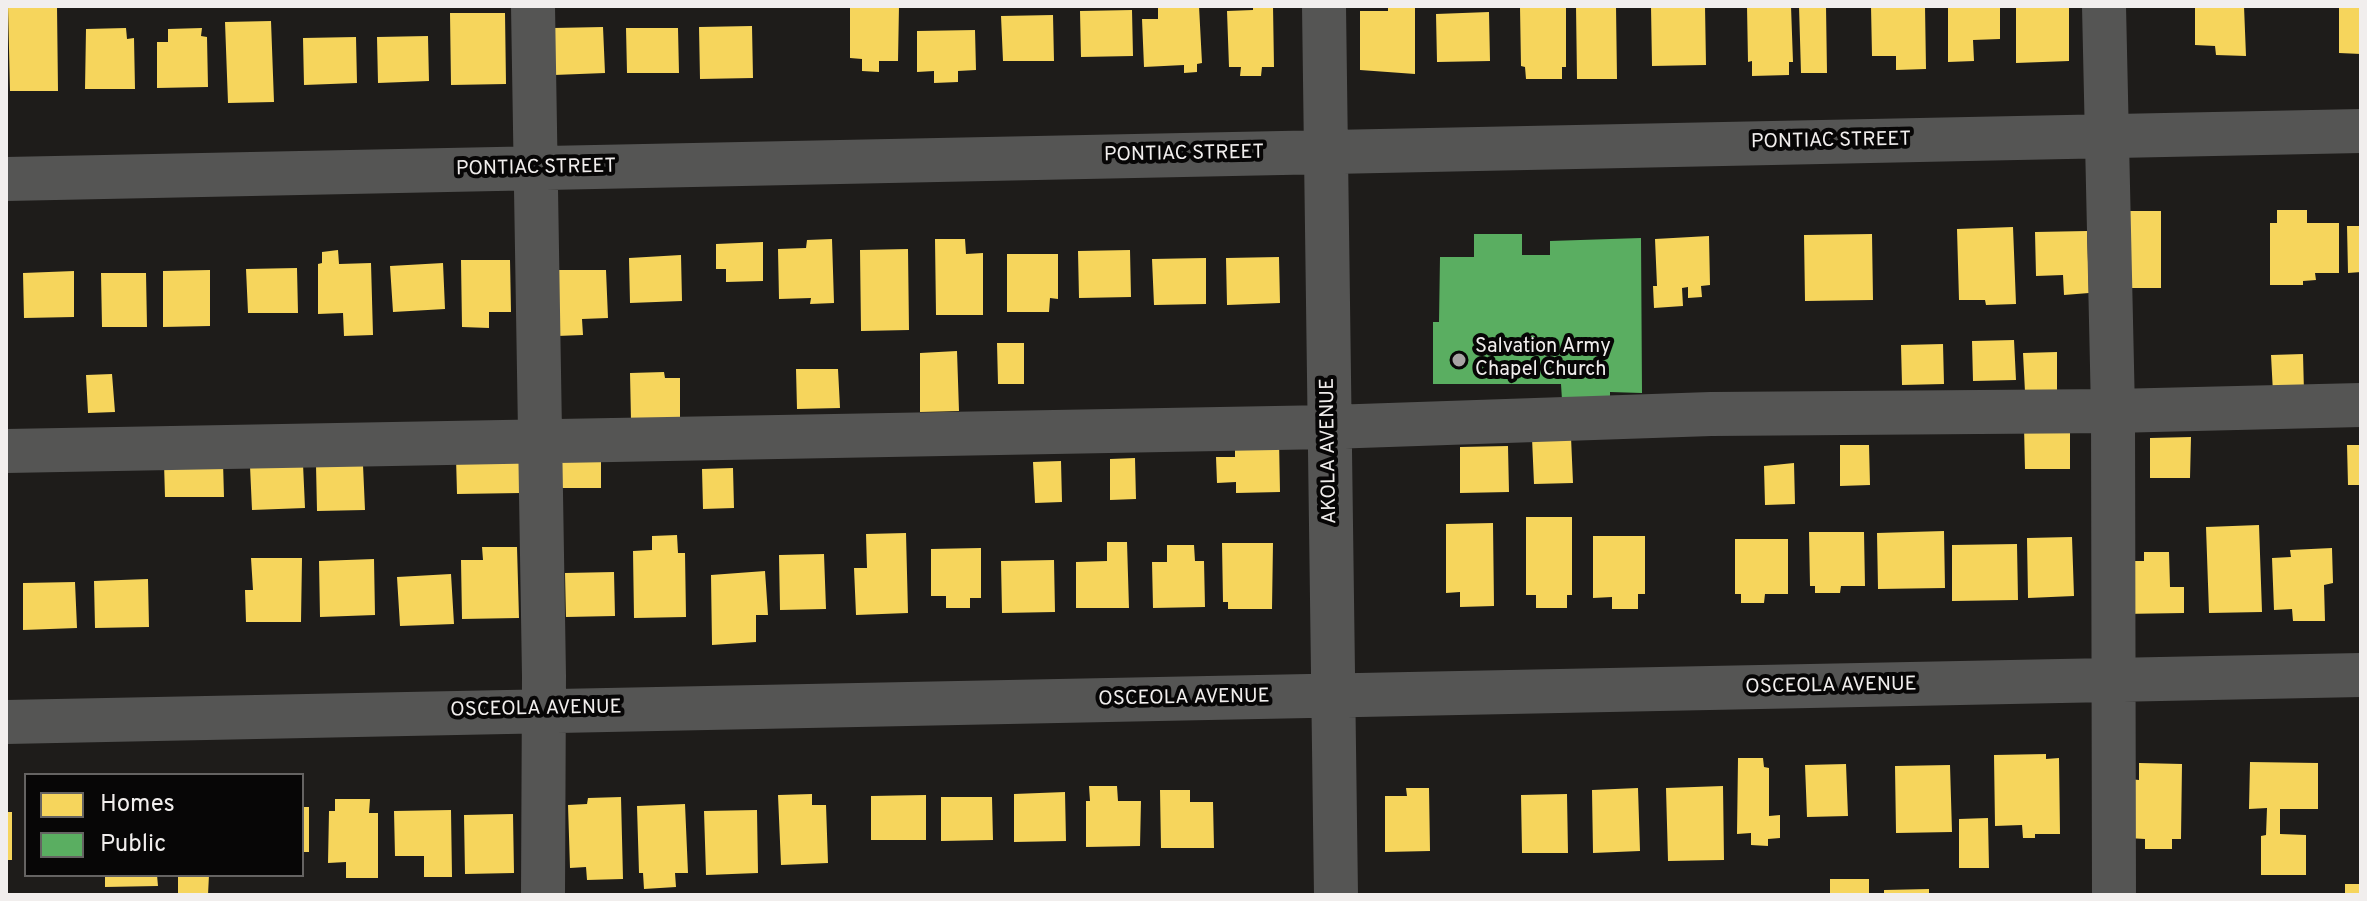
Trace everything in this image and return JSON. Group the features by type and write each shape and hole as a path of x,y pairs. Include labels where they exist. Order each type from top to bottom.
{"street":[{"path":"533,6 541,440 543,895"},
{"name":"AKOLA AVENUE","path":"1324,6 1336,895"},
{"path":"2104,6 2113,411 2114,895"},
{"name":"PONTIAC STREET","path":"6,179 2361,131"},
{"path":"6,451 1330,427 1711,414 2113,411 2361,405"},
{"name":"OSCEOLA AVENUE","path":"6,722 2361,675"}],"building: Homes":[{"path":"8,6 57,6 58,91 10,91"},
{"path":"850,6 899,6 898,61 879,61 879,72 862,71 862,59 850,58"},
{"path":"1158,6 1199,6 1202,63 1197,64 1197,72 1184,73 1184,65 1144,67 1142,19 1158,19"},
{"path":"1253,6 1273,6 1274,67 1262,67 1261,76 1240,76 1241,67 1229,67 1227,11 1253,10"},
{"path":"1388,6 1415,6 1415,74 1360,70 1360,11 1388,11"},
{"path":"1576,6 1616,6 1617,79 1577,79"},
{"path":"1651,6 1705,6 1706,65 1652,66"},
{"path":"1747,6 1791,6 1793,62 1789,62 1789,75 1752,76 1752,61 1748,62"},
{"path":"1799,6 1826,6 1827,73 1801,73"},
{"path":"1871,6 1925,6 1926,69 1896,70 1896,56 1872,56"},
{"path":"1948,6 2000,6 2000,39 1973,40 1974,61 1948,62"},
{"path":"2016,6 2069,6 2069,61 2016,63"},
{"path":"2195,6 2244,6 2246,56 2216,55 2215,46 2195,45"},
{"path":"2339,6 2361,6 2361,54 2339,53"},
{"path":"1520,7 1566,7 1566,67 1562,67 1562,79 1526,79 1525,67 1521,66"},
{"path":"1132,10 1133,56 1081,57 1080,11"},
{"path":"1489,12 1490,61 1437,62 1436,14"},
{"path":"450,13 505,13 506,84 451,85"},
{"path":"1053,15 1054,61 1003,61 1001,16"},
{"path":"271,21 274,102 228,103 225,22"},
{"path":"752,26 753,78 700,79 699,27"},
{"path":"603,27 605,73 554,75 553,28"},
{"path":"126,28 127,39 134,38 135,89 85,89 86,29"},
{"path":"202,28 201,36 207,37 208,87 157,88 157,42 168,42 168,29"},
{"path":"626,28 678,28 679,73 627,73"},
{"path":"975,30 976,70 958,71 958,82 934,83 934,71 917,72 917,31"},
{"path":"428,36 429,81 378,83 377,37"},
{"path":"356,37 357,83 304,85 303,38"},
{"path":"2277,210 2307,210 2307,223 2339,223 2339,273 2315,273 2316,280 2303,281 2303,285 2270,285 2270,223 2277,223"},
{"path":"2119,211 2161,211 2161,288 2119,288"},
{"path":"2347,226 2361,226 2361,272 2348,273"},
{"path":"2013,227 2016,304 1986,305 1985,300 1959,300 1957,229"},
{"path":"2087,231 2089,293 2064,295 2063,275 2036,276 2035,232"},
{"path":"1872,234 1873,300 1805,301 1804,235"},
{"path":"1709,236 1710,285 1701,286 1702,297 1688,298 1688,287 1682,288 1683,306 1654,308 1653,286 1657,286 1655,239"},
{"path":"832,239 834,303 810,304 811,298 779,299 778,249 806,248 807,240"},
{"path":"935,239 965,239 966,254 983,253 983,315 936,315"},
{"path":"763,242 763,281 726,282 726,269 716,269 716,244"},
{"path":"908,249 909,330 861,331 860,250"},
{"path":"338,250 339,264 371,263 373,335 344,336 343,313 318,314 318,264 322,263 322,252"},
{"path":"1130,250 1131,297 1079,298 1078,251"},
{"path":"1007,254 1058,254 1058,299 1050,298 1049,312 1007,312"},
{"path":"681,255 682,301 630,303 629,258"},
{"path":"1279,257 1280,303 1227,305 1226,258"},
{"path":"1206,258 1206,304 1154,305 1152,259"},
{"path":"461,260 510,260 511,312 489,312 489,328 462,327"},
{"path":"443,263 445,309 393,312 390,266"},
{"path":"297,268 298,313 248,313 246,269"},
{"path":"210,270 210,326 163,327 163,271"},
{"path":"555,270 606,270 608,318 582,319 583,335 557,336"},
{"path":"74,271 74,317 24,318 23,273"},
{"path":"101,273 146,273 147,327 102,327"},
{"path":"2014,340 2016,380 1973,381 1972,341"},
{"path":"997,343 1024,343 1024,384 998,384"},
{"path":"1943,344 1944,384 1902,385 1901,345"},
{"path":"957,351 959,411 920,412 920,353"},
{"path":"2057,352 2057,391 2025,392 2023,353"},
{"path":"2303,354 2304,392 2273,393 2271,355"},
{"path":"796,369 838,369 840,408 797,409"},
{"path":"664,372 665,378 680,378 680,419 631,420 630,373"},
{"path":"112,374 115,412 88,413 86,375"},
{"path":"2070,425 2070,469 2025,469 2024,426"},
{"path":"1571,437 1573,483 1534,484 1532,438"},
{"path":"2191,437 2190,478 2150,478 2150,438"},
{"path":"1279,440 1280,492 1236,493 1236,482 1217,483 1216,457 1235,457 1235,441"},
{"path":"1840,445 1869,445 1870,485 1840,486"},
{"path":"2347,445 2361,445 2361,485 2348,485"},
{"path":"1508,446 1509,492 1460,493 1460,447"},
{"path":"601,455 601,488 561,488 560,457"},
{"path":"520,456 521,493 457,494 456,457"},
{"path":"1135,458 1136,499 1110,500 1110,459"},
{"path":"1061,461 1062,502 1035,503 1033,462"},
{"path":"223,462 224,497 165,497 164,463"},
{"path":"1794,463 1795,504 1765,505 1764,466"},
{"path":"303,464 305,508 252,510 250,466"},
{"path":"316,465 363,465 365,510 317,511"},
{"path":"733,468 734,508 703,509 702,469"},
{"path":"1526,517 1572,517 1572,595 1567,595 1567,608 1536,608 1536,595 1526,595"},
{"path":"1493,523 1494,606 1460,607 1460,592 1446,593 1446,524"},
{"path":"2259,525 2262,612 2209,613 2206,527"},
{"path":"1944,531 1945,588 1878,589 1877,533"},
{"path":"1809,532 1864,532 1865,586 1841,586 1840,593 1815,593 1815,586 1810,586"},
{"path":"906,533 908,613 856,615 854,568 867,568 866,534"},
{"path":"677,535 678,553 685,553 686,617 634,618 633,551 652,550 652,536"},
{"path":"1593,536 1645,536 1645,594 1638,594 1638,609 1612,609 1612,597 1593,598"},
{"path":"2072,537 2074,596 2028,598 2027,538"},
{"path":"1735,539 1788,539 1788,594 1765,594 1764,603 1741,603 1741,594 1735,594"},
{"path":"1107,542 1127,542 1129,608 1076,608 1076,562 1107,561"},
{"path":"1222,543 1273,543 1272,609 1228,609 1228,602 1223,602"},
{"path":"2017,544 2018,600 1952,601 1952,545"},
{"path":"1167,545 1194,545 1195,561 1204,561 1205,607 1153,608 1152,562 1167,562"},
{"path":"482,547 517,547 519,618 462,619 461,560 483,560"},
{"path":"981,548 981,598 970,598 970,608 946,608 946,596 931,596 931,549"},
{"path":"2332,548 2333,583 2324,585 2325,621 2293,621 2292,609 2274,610 2272,558 2291,557 2290,550"},
{"path":"2144,552 2169,552 2170,587 2184,587 2184,613 2122,614 2121,561 2144,561"},
{"path":"824,554 826,609 780,610 779,555"},
{"path":"251,558 302,558 301,622 246,622 245,590 253,590"},
{"path":"374,559 375,615 320,617 319,561"},
{"path":"1054,560 1055,612 1002,613 1001,561"},
{"path":"765,571 768,615 756,615 756,642 712,645 711,575"},
{"path":"614,572 615,616 566,617 565,573"},
{"path":"451,574 454,624 400,626 397,577"},
{"path":"148,579 149,627 95,628 94,581"},
{"path":"75,582 77,628 23,630 23,583"},
{"path":"2046,754 2046,759 2059,758 2060,834 2035,834 2035,838 2023,838 2022,825 1995,826 1994,755"},
{"path":"1738,758 1763,758 1764,767 1769,768 1769,816 1780,815 1780,838 1768,839 1768,846 1751,845 1751,833 1737,834"},
{"path":"2250,762 2318,763 2318,809 2280,809 2280,834 2306,835 2306,875 2261,875 2261,836 2266,835 2267,808 2249,809"},
{"path":"2139,763 2182,764 2181,839 2172,839 2172,849 2145,849 2145,839 2128,838 2129,779 2139,780"},
{"path":"1846,764 1848,816 1807,817 1805,765"},
{"path":"1950,765 1952,832 1896,833 1895,766"},
{"path":"1089,786 1117,786 1118,801 1141,801 1140,846 1086,847"},
{"path":"1723,786 1724,860 1668,861 1666,788"},
{"path":"1406,788 1429,788 1430,851 1385,852 1385,796 1407,796"},
{"path":"1638,788 1640,851 1593,853 1592,790"},
{"path":"1160,790 1190,790 1190,802 1213,802 1214,848 1161,848"},
{"path":"1065,792 1066,841 1014,842 1014,794"},
{"path":"812,794 812,805 826,805 828,863 781,865 778,795"},
{"path":"1567,794 1568,853 1522,853 1521,795"},
{"path":"926,795 926,840 871,840 871,796"},
{"path":"621,797 623,879 587,880 586,867 570,868 568,805 587,804 588,798"},
{"path":"941,797 992,797 993,840 941,841"},
{"path":"335,799 370,799 369,813 378,813 378,878 346,878 346,862 328,863 329,811 335,811"},
{"path":"685,804 688,873 675,873 676,887 644,889 643,873 639,873 637,806"},
{"path":"304,807 309,807 309,852 304,852"},
{"path":"451,810 452,877 424,877 424,856 395,856 394,811"},
{"path":"757,810 758,873 706,875 704,811"},
{"path":"6,812 12,812 12,860 6,860"},
{"path":"513,814 514,873 465,874 464,815"},
{"path":"1988,818 1989,868 1959,868 1959,819"},
{"path":"105,877 157,877 158,886 105,887"},
{"path":"178,877 209,877 208,895 178,895"},
{"path":"1830,879 1869,879 1869,895 1830,895"},
{"path":"2345,884 2361,884 2361,895 2345,895"},
{"path":"1929,889 1929,895 1884,895 1884,890"}],"building: Public":[{"path":"1474,234 1522,234 1522,255 1550,255 1550,241 1641,238 1642,393 1610,392 1610,400 1562,400 1561,384 1433,384 1433,322 1439,322 1440,257 1474,257"}],"place":[{"name":"Salvation Army Chapel Church","path":"1459,360"}]}
